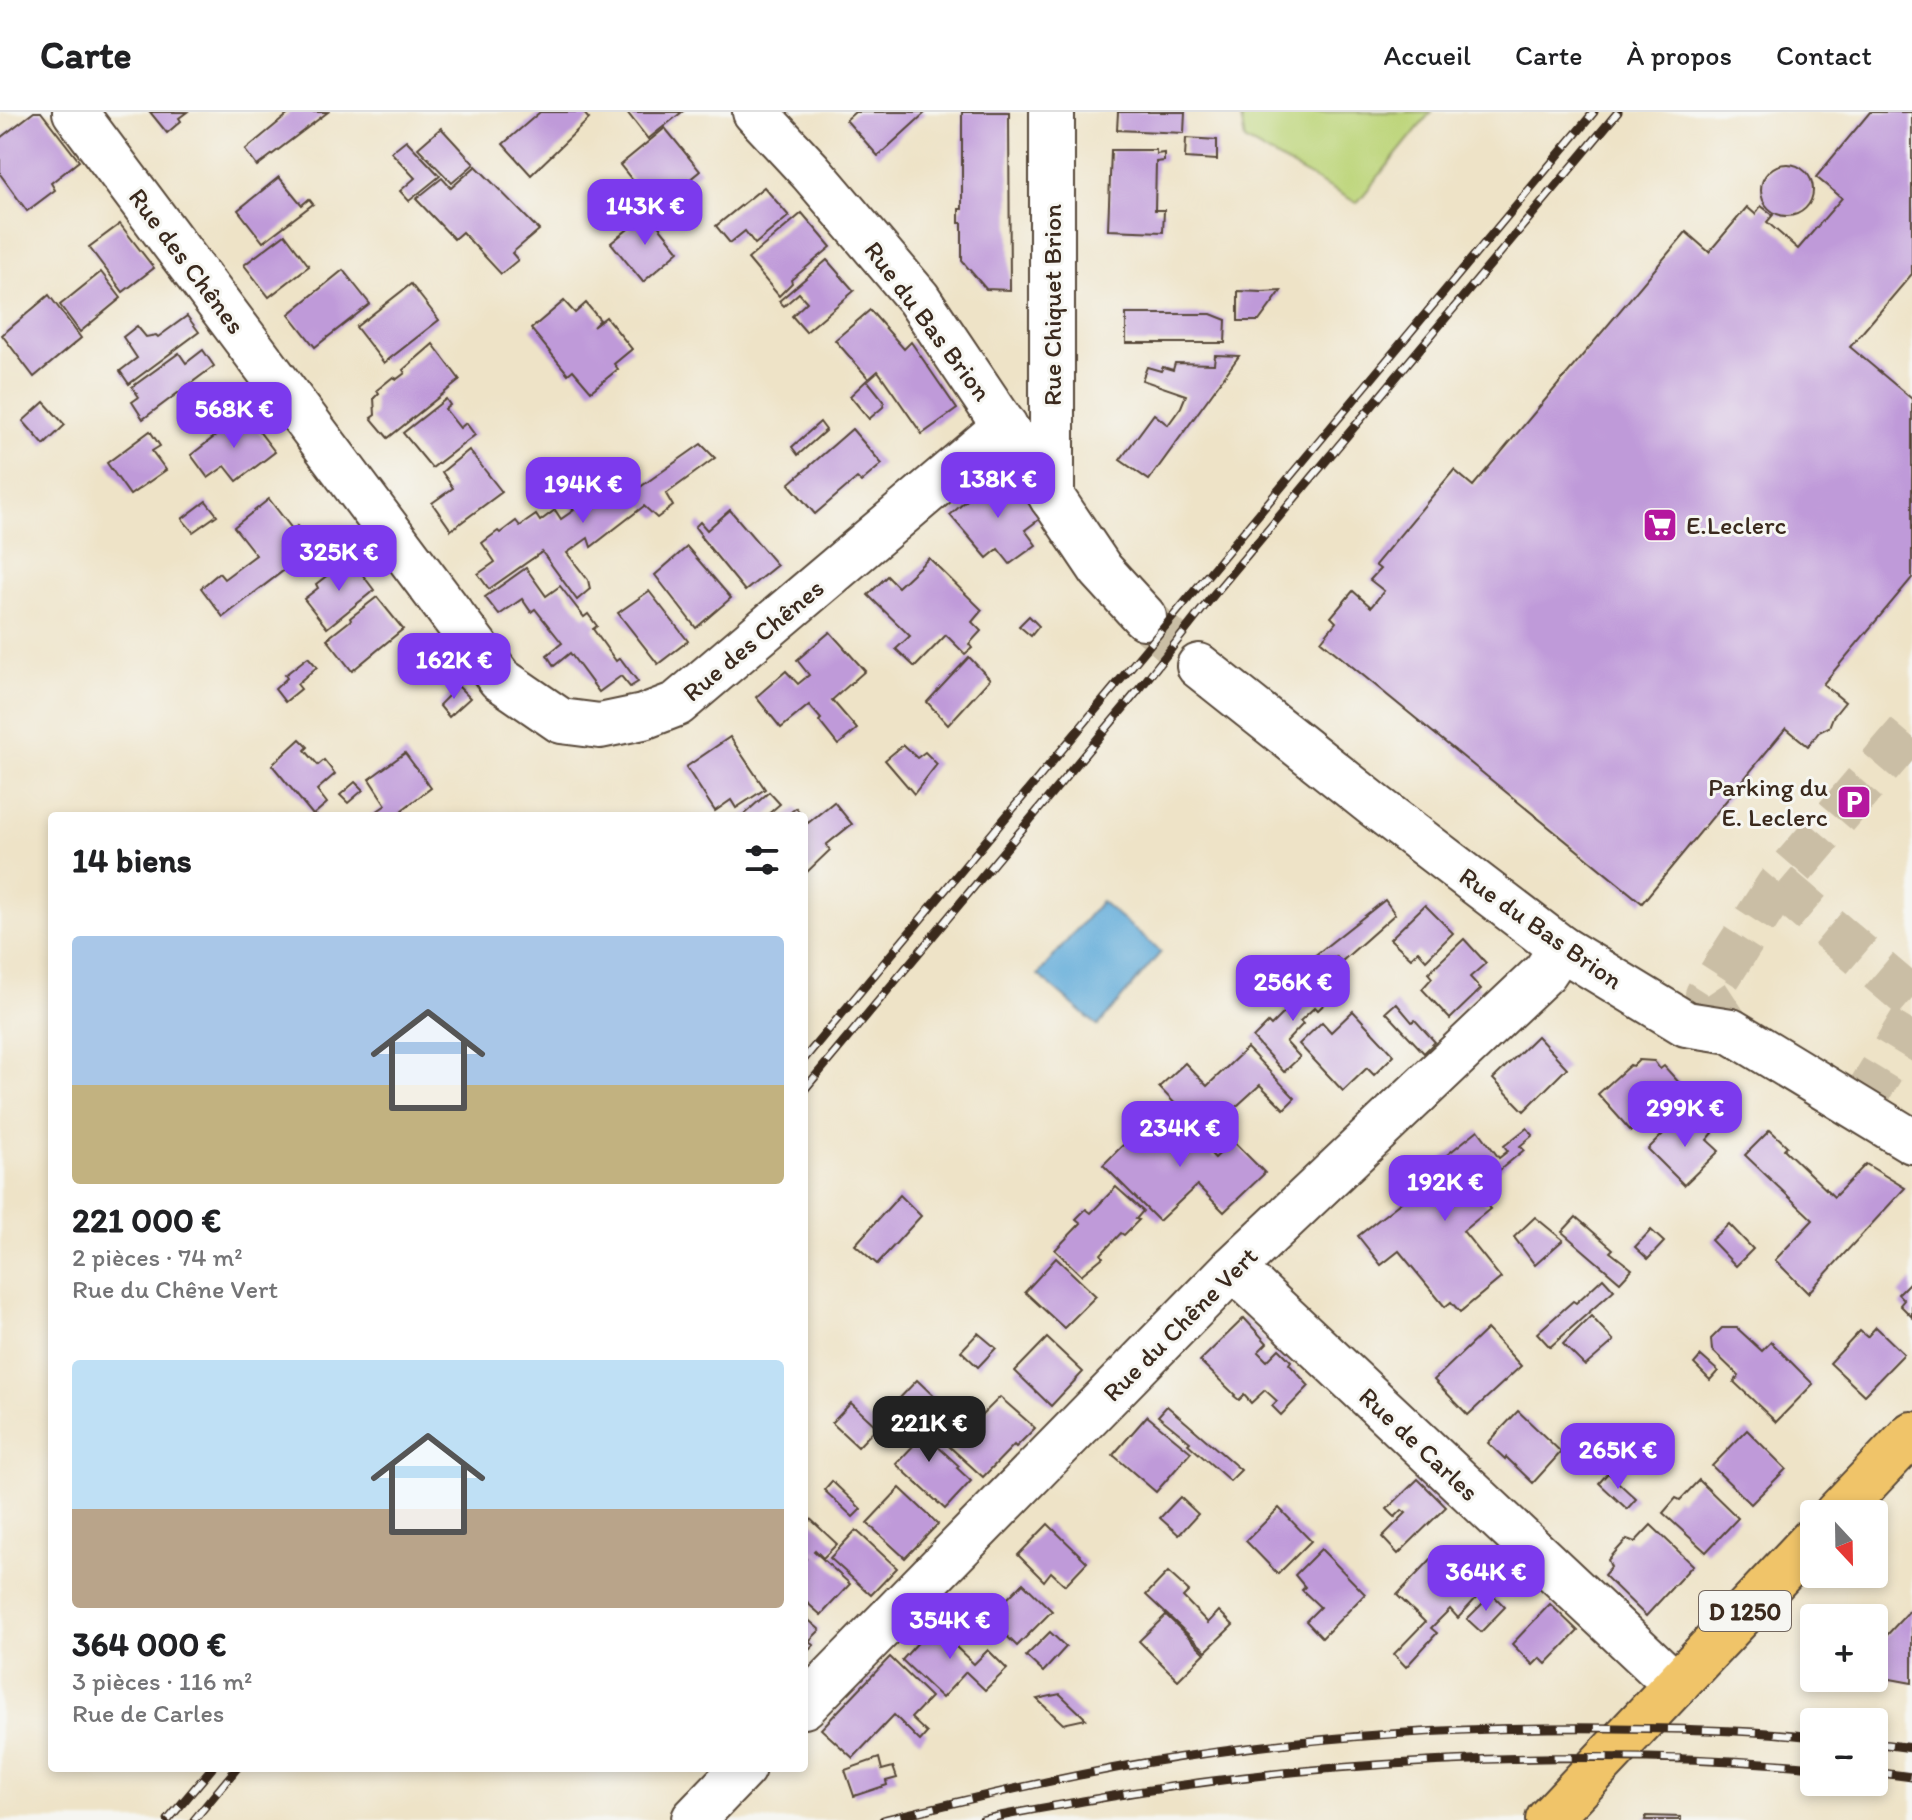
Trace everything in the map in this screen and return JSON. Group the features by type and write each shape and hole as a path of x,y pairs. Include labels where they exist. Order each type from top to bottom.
{"main road":[{"path":"1849,1500 1912,1434"},
{"name":"D 1250","path":"1548,1820 1800,1553"}],"street":[{"name":"Rue des Chênes","path":"75,112 500,679 561,721 600,726 643,717 677,704 1005,426"},
{"name":"Rue du Bas Brion","path":"755,112 811,172 918,298 1101,570 1144,617"},
{"name":"Rue Chiquet Brion","path":"1052,112 1052,498"},
{"name":"Rue du Bas Brion","path":"1199,666 1561,948 1686,1024 1731,1031 1912,1141"},
{"name":"Rue du Chêne Vert","path":"808,1702 1233,1268 1545,972 1561,948"},
{"name":"Rue de Carles","path":"1233,1268 1676,1685"},
{"path":"694,1819 739,1772"}],"green space":[{"path":"1240,112 1431,112 1357,203 1245,140"}],"water":[{"path":"1101,901 1161,952 1098,1026 1038,975"}],"building":[{"path":"34,112 41,112 79,161 51,183 55,190 27,211 0,174 0,138"},
{"path":"150,112 187,112 167,133"},
{"path":"291,112 328,112 257,166 245,150"},
{"path":"540,112 583,112 589,119 531,175 503,144"},
{"path":"627,112 682,112 648,139"},
{"path":"855,112 926,112 878,156 846,120"},
{"path":"962,112 1009,112 1010,290 986,289 962,261 959,209 962,209"},
{"path":"1118,112 1185,112 1184,133 1117,130"},
{"name":"E.Leclerc","path":"1870,112 1912,112 1912,274 1850,347 1912,399 1912,578 1823,684 1845,702 1829,727 1819,732 1808,746 1786,728 1642,903 1321,641 1336,622 1331,617 1353,591 1371,607 1384,591 1370,580 1380,569 1375,565 1454,470 1473,486 1686,232 1709,252 1747,207 1755,214 1761,206 1773,215 1767,222 1798,249 1842,198 1816,177"},
{"path":"441,128 474,164 452,183 418,148"},
{"path":"665,128 700,171 655,208 620,165"},
{"path":"1186,138 1217,140 1217,160 1185,158"},
{"path":"406,140 440,176 409,201 400,191 415,178 391,152"},
{"path":"1111,150 1156,150 1156,154 1164,153 1164,161 1156,162 1155,210 1164,210 1163,232 1108,230"},
{"path":"1787,164 1805,172 1813,190 1805,208 1787,216 1769,208 1761,190 1769,172"},
{"path":"476,166 539,230 512,253 518,260 501,274 462,232 454,239 416,199 442,178 451,188"},
{"path":"279,177 302,205 309,199 313,204 263,242 238,210"},
{"path":"764,187 789,216 755,244 745,231 730,243 716,226"},
{"path":"648,213 679,251 643,282 611,243"},
{"path":"802,213 831,247 791,280 792,283 779,296 748,259"},
{"path":"120,224 154,268 123,292 89,247"},
{"path":"285,234 309,266 269,297 244,265"},
{"path":"827,260 854,291 806,332 792,316 807,302 799,293 784,306 779,301"},
{"path":"343,270 370,304 315,347 289,314"},
{"path":"101,272 121,298 80,332 60,305"},
{"path":"411,284 439,320 384,363 356,327"},
{"path":"1238,291 1281,291 1259,321 1238,321"},
{"path":"49,295 81,338 34,377 2,335"},
{"path":"564,301 575,313 586,303 600,320 593,327 606,317 632,349 614,364 618,369 591,391 573,370 568,374 531,329"},
{"path":"870,310 904,349 911,342 957,409 922,434 878,371 869,379 835,340"},
{"path":"1126,314 1211,314 1226,320 1225,343 1126,343"},
{"path":"187,316 199,332 129,384 120,371 137,358 123,337 137,326 146,337 158,337"},
{"path":"433,344 460,380 388,438 371,418 375,415 377,390 393,377 397,379 405,373 403,370"},
{"path":"203,350 214,366 143,419 132,402 139,397 132,387 179,353 186,363"},
{"path":"1215,355 1239,356 1149,480 1120,460 1154,414 1168,425 1186,395 1142,380 1147,367 1161,371 1163,367 1173,370 1175,363 1214,364"},
{"path":"867,380 884,401 883,407 869,419 850,396"},
{"path":"446,399 450,405 445,409 460,428 466,423 475,435 432,468 403,433"},
{"path":"44,402 65,425 44,445 23,421"},
{"path":"245,413 275,452 237,481 225,466 208,478 191,455"},
{"path":"820,422 826,430 798,455 792,447"},
{"path":"852,429 882,464 861,482 857,478 815,514 789,484"},
{"path":"150,431 160,446 152,451 166,470 130,495 107,463"},
{"path":"701,444 715,458 666,494 673,506 657,518 644,506 591,547 588,538 567,553 588,580 590,589 577,600 542,552 489,589 478,574 495,562 482,543 498,531 500,533 516,521 520,526 536,515 540,521 555,510 561,519 574,510 569,504 604,480 619,502"},
{"path":"469,450 502,492 451,530 432,503 453,488 442,472"},
{"path":"991,479 1004,479 1012,492 1020,486 1041,518 1025,530 1036,545 1010,564 998,549 987,558 950,515"},
{"path":"269,499 293,530 297,526 313,548 223,617 201,588 219,573 224,579 256,555 234,527"},
{"path":"206,501 217,515 193,532 182,519"},
{"path":"730,510 777,565 745,591 695,527 700,522 707,530"},
{"path":"687,547 731,598 696,628 655,575"},
{"path":"350,558 374,590 327,628 304,599 318,588 316,584"},
{"path":"929,558 982,610 972,622 981,631 969,644 972,648 965,654 946,635 915,667 896,649 910,636 868,595 887,576 898,587"},
{"path":"526,568 546,596 560,586 584,617 588,614 597,626 593,629 616,661 620,658 638,682 630,687 621,676 599,692 570,653 554,666 547,655 562,643 535,609 531,612 522,599 499,615 485,597"},
{"path":"649,591 688,641 658,664 618,613"},
{"path":"377,597 403,629 352,671 327,639"},
{"path":"1029,616 1039,626 1031,636 1019,626"},
{"path":"830,632 865,671 832,700 857,729 838,745 809,705 781,728 756,697 786,671 798,684 809,675 797,660"},
{"path":"308,657 317,667 297,684 301,689 285,702 275,689 287,678 285,675"},
{"path":"969,657 990,679 948,725 927,702"},
{"path":"458,686 470,698 449,717 439,705"},
{"path":"730,737 765,789 736,808 731,800 715,811 686,767"},
{"path":"300,739 318,765 324,760 335,774 317,790 327,803 316,812 311,812 272,765"},
{"path":"903,745 917,758 925,752 937,764 914,794 885,760"},
{"path":"405,753 431,788 403,812 376,812 386,805 369,779"},
{"path":"355,782 363,790 348,803 340,795"},
{"path":"769,792 780,804 771,812 746,812"},
{"path":"834,802 852,824 826,845 830,850 808,871 808,823"},
{"path":"1385,900 1395,914 1341,962 1336,956 1315,971 1308,961"},
{"path":"1425,905 1453,933 1426,960 1418,951 1411,958 1390,939"},
{"path":"1464,939 1486,963 1470,977 1481,989 1450,1019 1422,989 1432,978 1428,973"},
{"path":"1326,971 1334,980 1327,986 1334,995 1300,1021 1303,1024 1286,1042 1300,1057 1284,1072 1253,1038 1268,1023 1271,1026"},
{"path":"1396,1003 1435,1042 1424,1053 1386,1012"},
{"path":"1353,1011 1394,1055 1374,1075 1367,1068 1343,1091 1299,1044 1322,1022 1331,1032"},
{"path":"1537,1036 1567,1068 1524,1111 1493,1079"},
{"path":"1247,1048 1295,1098 1284,1109 1260,1085 1205,1135 1159,1087 1185,1063 1207,1086"},
{"path":"1639,1060 1654,1061 1660,1069 1664,1066 1682,1086 1631,1131 1598,1094"},
{"path":"1174,1116 1215,1158 1233,1141 1265,1173 1224,1212 1197,1185 1159,1221 1103,1165 1142,1126 1152,1138"},
{"path":"1681,1116 1693,1126 1699,1120 1713,1133 1707,1140 1719,1151 1684,1185 1648,1149"},
{"path":"1527,1128 1533,1135 1520,1146 1524,1150 1474,1191 1490,1209 1463,1231 1501,1278 1460,1312 1451,1302 1445,1307 1399,1251 1381,1265 1358,1236 1428,1181 1422,1175 1478,1130 1499,1158 1508,1151 1504,1146"},
{"path":"1770,1130 1787,1146 1784,1149 1834,1197 1866,1164 1905,1188 1808,1293 1775,1260 1813,1220 1745,1155"},
{"path":"1116,1187 1143,1211 1136,1219 1139,1220 1124,1235 1121,1233 1101,1254 1103,1257 1081,1275 1055,1250 1081,1223 1076,1219 1086,1209 1091,1213"},
{"path":"900,1195 921,1216 877,1264 855,1245"},
{"path":"1535,1217 1563,1240 1535,1265 1514,1237"},
{"path":"1576,1217 1613,1249 1610,1252 1632,1269 1620,1282 1562,1232"},
{"path":"1729,1224 1753,1249 1736,1266 1711,1240"},
{"path":"1651,1230 1664,1242 1648,1259 1635,1247"},
{"path":"1056,1258 1096,1296 1064,1328 1025,1292"},
{"path":"1603,1278 1614,1290 1550,1347 1537,1333"},
{"path":"1912,1280 1912,1317 1900,1305 1904,1300 1898,1294"},
{"path":"1591,1316 1614,1341 1585,1366 1563,1344"},
{"path":"1244,1318 1267,1343 1258,1352 1267,1361 1279,1349 1309,1386 1281,1415 1272,1406 1277,1401 1265,1390 1251,1403 1244,1395 1239,1400 1200,1361"},
{"path":"1876,1327 1904,1354 1864,1395 1830,1363 1860,1331 1867,1337"},
{"path":"1722,1328 1737,1328 1762,1351 1771,1342 1813,1384 1776,1422 1734,1382 1739,1376 1712,1350 1711,1339"},
{"path":"1487,1329 1521,1366 1468,1415 1434,1380"},
{"path":"978,1333 996,1348 978,1367 961,1351"},
{"path":"1047,1338 1083,1372 1051,1406 1015,1371"},
{"path":"1701,1356 1718,1371 1710,1380 1694,1364"},
{"path":"917,1380 968,1429 1000,1397 1035,1428 983,1477 898,1400"},
{"path":"851,1403 877,1427 858,1447 832,1423"},
{"path":"1167,1406 1241,1470 1230,1481 1158,1416"},
{"path":"895,1407 971,1481 945,1509 896,1464 915,1444 886,1417"},
{"path":"1518,1411 1561,1452 1533,1483 1488,1443"},
{"path":"1147,1416 1191,1452 1156,1492 1113,1455"},
{"path":"1747,1430 1786,1469 1751,1504 1712,1466"},
{"path":"1608,1473 1636,1499 1627,1509 1599,1483"},
{"path":"1418,1479 1446,1507 1398,1554 1382,1537 1406,1513 1402,1510 1395,1517 1387,1509"},
{"path":"1699,1480 1738,1518 1706,1552 1663,1513"},
{"path":"832,1481 861,1509 853,1517 824,1490"},
{"path":"900,1488 938,1524 905,1558 867,1523"},
{"path":"1180,1497 1198,1514 1179,1535 1160,1518"},
{"path":"1279,1508 1311,1541 1278,1574 1246,1541"},
{"path":"808,1517 837,1544 823,1558 814,1551 850,1584 821,1615 808,1604"},
{"path":"1048,1524 1087,1562 1065,1585 1051,1572 1044,1581 1018,1555"},
{"path":"1651,1525 1693,1565 1646,1616 1604,1575 1611,1567 1608,1560 1627,1539 1635,1542"},
{"path":"856,1530 897,1568 871,1595 830,1558"},
{"path":"1321,1549 1365,1594 1322,1638 1306,1621 1320,1607 1302,1590 1305,1587 1295,1575"},
{"path":"1436,1554 1479,1595 1458,1618 1450,1609 1431,1628 1437,1633 1406,1667 1394,1654 1425,1622 1397,1595"},
{"path":"1168,1572 1189,1591 1183,1597 1208,1623 1219,1611 1233,1625 1206,1651 1146,1595"},
{"path":"1023,1583 1052,1611 1017,1646 988,1618"},
{"path":"1492,1594 1505,1607 1481,1632 1467,1619"},
{"path":"1550,1604 1578,1631 1546,1664 1540,1658 1533,1665 1512,1644"},
{"path":"1912,1608 1912,1683 1888,1679 1888,1634"},
{"path":"1166,1615 1205,1653 1178,1680 1139,1641"},
{"path":"956,1619 968,1631 955,1646 974,1664 988,1650 1007,1669 985,1690 966,1672 942,1698 902,1660 933,1626 941,1633"},
{"path":"808,1620 820,1630 809,1641 814,1645 808,1651"},
{"path":"1050,1632 1066,1647 1043,1672 1026,1656"},
{"path":"890,1657 931,1697 911,1718 927,1733 920,1741 894,1715 853,1758 821,1729"},
{"path":"1060,1694 1086,1719 1063,1724 1037,1699"},
{"path":"879,1758 882,1770 893,1767 897,1778 886,1781 887,1785 854,1796 845,1770"},
{"path":"1646,1816 1681,1817 1681,1820 1645,1820"}],"tunnel":[{"path":"1144,617 1199,666"},
{"path":"1731,1031 1707,995 1778,885 1912,728"},
{"path":"1778,885 1912,999"},
{"path":"1859,1107 1912,1020"}],"railway":[{"path":"808,1054 1594,112"},
{"path":"808,1085 1618,112"},
{"path":"883,1820 1111,1769 1319,1740 1437,1731 1555,1728 1714,1730 1800,1736"},
{"path":"1888,1745 1912,1748"},
{"path":"982,1820 1209,1782 1395,1764 1575,1757 1694,1759 1800,1766"},
{"path":"168,1820 209,1772"},
{"path":"194,1820 234,1772"},
{"path":"1888,1774 1912,1777"}],"place":[{"name":"E.Leclerc","path":"1660,525"},
{"name":"Parking du E. Leclerc","path":"1854,802"}]}
